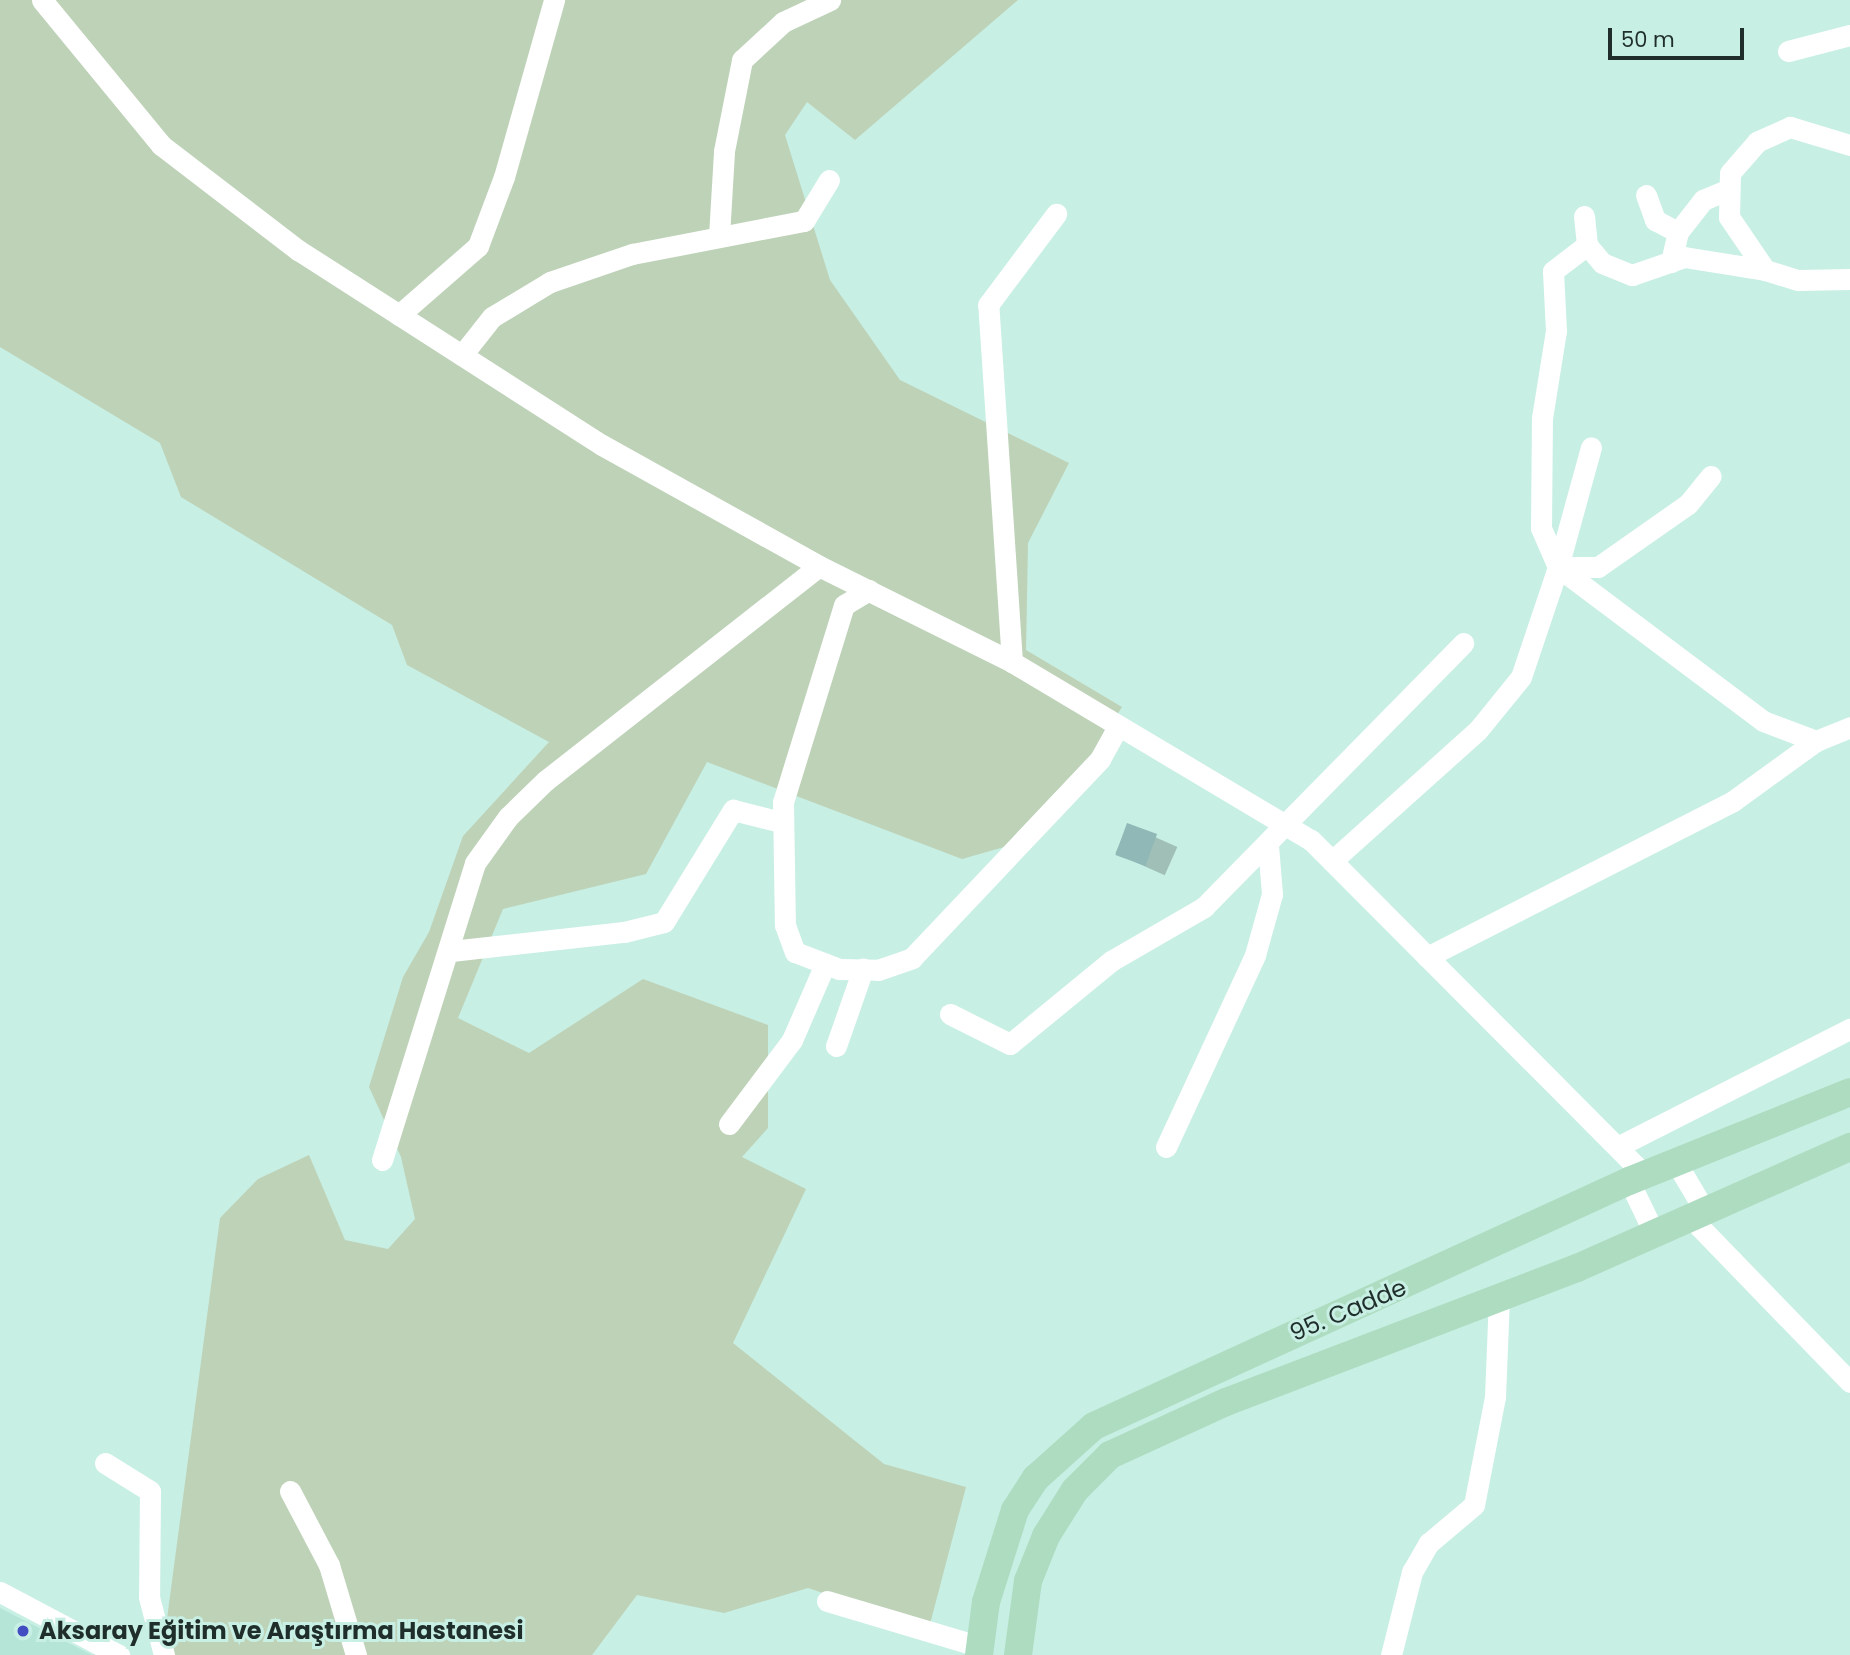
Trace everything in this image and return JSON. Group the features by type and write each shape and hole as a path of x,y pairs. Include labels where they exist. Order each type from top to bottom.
{"main road":[{"name":"95. Cadde","path":"978,1651 1015,1510 1036,1478 1094,1426 1637,1178 1850,1092"},
{"name":"95. Cadde","path":"1018,1655 1028,1581 1046,1536 1075,1490 1110,1455 1226,1402 1499,1299 1655,1235 1850,1147"}],"street":[{"path":"42,0 161,145 298,250 602,444 819,566 1012,662 1288,827 1332,861 1621,1145 1637,1178 1655,1235"},
{"path":"399,315 478,246 504,177 554,0"},
{"path":"719,236 724,151 742,60 783,22 830,0"},
{"path":"1788,51 1850,35"},
{"path":"1765,270 1729,217 1730,173 1757,142 1790,127 1850,145"},
{"path":"462,355 492,317 550,282 632,254 804,221 829,180"},
{"path":"1671,262 1678,232 1703,200 1730,189"},
{"path":"1646,195 1655,220 1678,232"},
{"path":"1012,662 988,305 1056,214"},
{"path":"1584,216 1587,245 1602,263 1632,275 1684,257 1765,270 1798,280 1850,279"},
{"path":"1587,245 1553,271 1556,331 1542,418 1541,528 1558,567 1763,721 1816,741"},
{"path":"1332,861 1478,730 1521,677 1558,567 1591,447"},
{"path":"1558,567 1598,567 1688,504 1711,476"},
{"path":"382,1160 451,951 475,863 508,817 545,781 819,566"},
{"path":"869,590 844,606 780,822 785,925 795,952 825,964 863,969 912,958 1100,759 1118,726"},
{"path":"950,1014 1010,1044 1111,961 1204,907 1288,827 1463,643"},
{"path":"1427,957 1733,801 1816,741 1850,727"},
{"path":"451,951 624,932 664,922 733,810 780,822"},
{"path":"1166,1147 1255,955 1272,894 1268,845"},
{"path":"729,1124 792,1040 825,964"},
{"path":"836,1046 863,969"},
{"path":"1621,1145 1850,1029"},
{"path":"1677,1164 1699,1216 1850,1382"},
{"path":"1391,1655 1412,1572 1429,1543 1474,1505 1495,1397 1499,1299"},
{"path":"106,1463 150,1491 149,1597 164,1655"},
{"path":"290,1491 329,1565 356,1655"},
{"path":"0,1592 119,1655"},
{"path":"827,1601 978,1651"}],"shaded area":[{"path":"0,0 1018,0 855,140 807,102 785,135 830,280 900,380 1069,463 1028,543 1026,650 1122,707 1091,755 1004,847 962,859 707,762 646,874 503,909 458,1018 529,1053 643,979 768,1025 768,1128 742,1157 806,1189 733,1343 884,1464 966,1487 929,1628 808,1588 724,1613 637,1595 592,1655 174,1655 165,1634 220,1218 258,1179 309,1155 345,1240 388,1249 415,1219 401,1157 369,1087 403,977 429,932 463,836 549,742 407,665 392,625 181,497 160,443 0,347"},
{"name":"Aksaray Eğitim ve Araştırma Hastanesi","path":"0,1608 92,1655 0,1655"}],"building":[{"path":"1127,823 1157,834 1145,866 1115,855"}],"place":[{"name":"Aksaray Eğitim ve Araştırma Hastanesi","path":"23,1631"}]}
